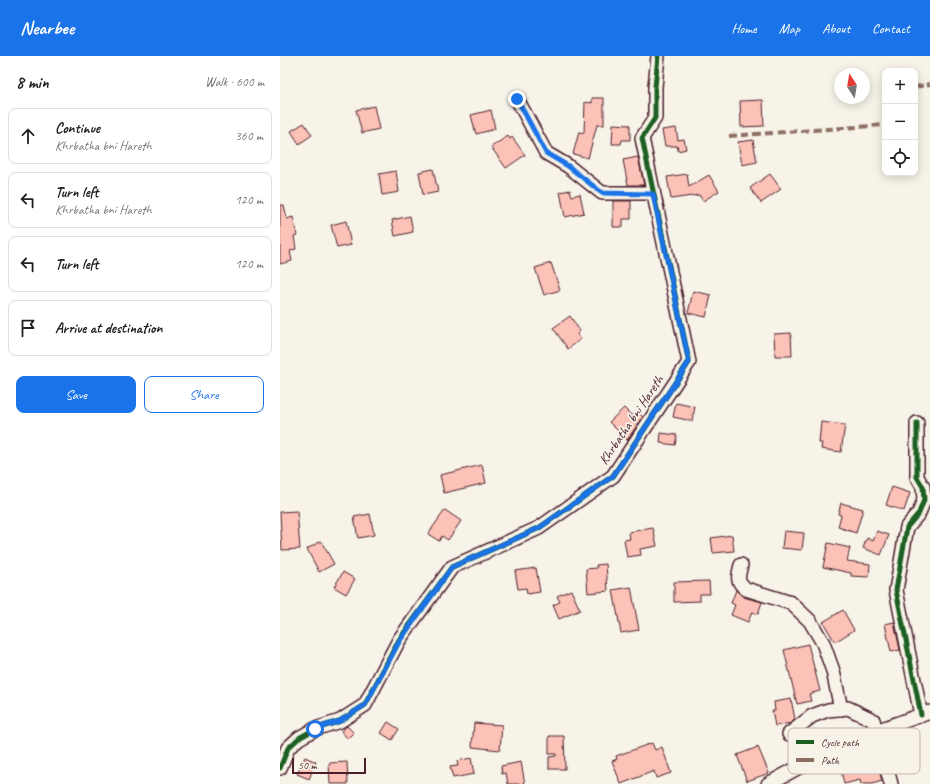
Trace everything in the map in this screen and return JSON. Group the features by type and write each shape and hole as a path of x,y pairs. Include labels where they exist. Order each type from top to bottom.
{"street":[{"name":"Khrbatha bni Hareth","path":"280,768 288,748 300,738 315,729 340,721 365,705 400,640 452,567 539,528 613,476 689,362 642,138 655,118 655,87 658,56"},
{"path":"517,99 546,153 568,166 602,193 653,194"},
{"path":"884,728 925,713 896,590 908,527 919,513 924,500 924,476 917,423"},
{"path":"741,565 738,577 740,584 746,589 791,603 810,621 823,643 833,672 841,709"},
{"path":"797,728 812,716 828,710 848,708 873,720 875,728"},
{"path":"768,784 788,773"},
{"path":"888,774 891,784"}],"building":[{"path":"592,98 604,98 604,125 597,125 588,158 573,154 579,132 584,133 585,102 592,103"},
{"path":"763,100 764,126 741,127 740,101"},
{"path":"374,106 379,129 362,133 356,110"},
{"path":"491,110 495,129 476,134 471,115"},
{"path":"304,123 312,135 299,144 291,131"},
{"path":"613,124 630,125 630,140 622,140 621,144 612,144"},
{"path":"676,128 678,140 684,139 686,149 678,151 677,146 665,146 662,130"},
{"path":"508,136 510,139 512,137 525,155 506,168 491,147"},
{"path":"753,140 757,162 742,165 738,142"},
{"path":"638,157 644,185 628,185 623,160"},
{"path":"433,169 438,192 423,195 419,172"},
{"path":"396,171 399,192 382,195 379,174"},
{"path":"687,174 689,187 709,175 719,191 703,201 699,195 671,199 667,177"},
{"path":"770,174 781,189 761,203 750,188"},
{"path":"570,190 572,196 580,194 584,213 565,217 560,192"},
{"path":"613,201 631,201 631,219 623,219 623,227 613,227"},
{"path":"280,205 284,205 287,219 293,217 297,235 294,236 296,249 290,251 292,261 280,264"},
{"path":"410,216 413,232 395,236 392,220"},
{"path":"346,221 351,245 337,248 331,225"},
{"path":"551,263 560,290 544,295 535,268"},
{"path":"693,291 711,295 706,317 688,313"},
{"path":"570,316 580,331 577,334 581,339 568,349 553,328"},
{"path":"791,333 792,356 775,356 774,334"},
{"path":"676,403 695,407 692,421 673,417"},
{"path":"624,408 632,416 637,411 643,417 627,440 609,422"},
{"path":"821,422 845,425 841,452 821,449 822,443 819,443"},
{"path":"661,433 677,435 675,445 660,443"},
{"path":"482,465 486,483 444,493 440,475"},
{"path":"892,487 910,493 904,511 886,505"},
{"path":"841,503 863,509 856,533 838,527 841,515 838,514"},
{"path":"445,510 461,521 448,540 442,536 439,541 428,534"},
{"path":"297,511 300,549 282,550 280,512"},
{"path":"370,514 374,535 358,538 354,517"},
{"path":"653,528 657,546 640,549 641,555 627,557 624,540 630,539 629,532"},
{"path":"784,531 804,533 802,550 782,548"},
{"path":"877,531 889,535 881,555 863,548 867,538 873,541"},
{"path":"732,535 734,551 713,553 711,538"},
{"path":"321,541 334,564 319,572 307,549"},
{"path":"828,543 850,548 847,561 870,564 869,577 851,576 851,573 823,567"},
{"path":"606,564 608,591 588,593 586,569 597,568 596,565"},
{"path":"536,568 540,592 527,594 526,588 518,589 515,571"},
{"path":"343,572 355,579 346,594 334,587"},
{"path":"709,581 710,594 700,594 700,601 674,602 674,582"},
{"path":"631,587 639,630 621,633 613,590"},
{"path":"571,590 580,610 559,619 553,605 560,602 557,596"},
{"path":"736,590 743,597 762,602 758,614 752,612 748,622 731,615 735,605 731,603"},
{"path":"843,610 854,630 835,642 823,622"},
{"path":"894,622 900,650 891,652 885,624"},
{"path":"808,644 820,691 809,694 811,701 797,704 784,650"},
{"path":"791,699 795,719 791,723 775,726 772,711 775,711 774,702"},
{"path":"388,722 399,729 392,740 381,733"},
{"path":"474,723 502,725 500,750 472,747"},
{"path":"347,726 354,733 348,739 341,731"},
{"path":"549,736 564,736 565,769 549,769 549,757 556,756 556,754 549,754"},
{"path":"652,743 655,750 662,747 671,773 656,778 654,771 621,784 612,761 617,759 616,756"},
{"path":"758,747 769,773 747,781 737,755"},
{"path":"305,757 316,762 309,779 297,774"},
{"path":"471,758 474,774 453,778 450,767 458,766 457,761"},
{"path":"347,762 348,784 330,784 329,763"},
{"path":"521,762 525,784 508,784 506,773 502,774 501,766"},
{"path":"842,774 880,774 882,781 872,784 861,784 860,780 844,784"}],"marked path":[{"path":"918,86 930,84"},
{"path":"729,136 882,125"}],"cycle path":[{"path":"280,768 288,748 299,738 315,729 340,721 365,705 399,640 452,567 539,528 613,476 689,362 642,138 655,118 655,87 658,56"},
{"path":"917,423 917,477 923,487 924,500 919,513 907,527 896,590 921,715"}],"route":[{"path":"315,729 340,721 365,705 400,640 452,567 539,528 613,476 689,362 653,194 602,193 568,166 546,153 517,99"}]}
